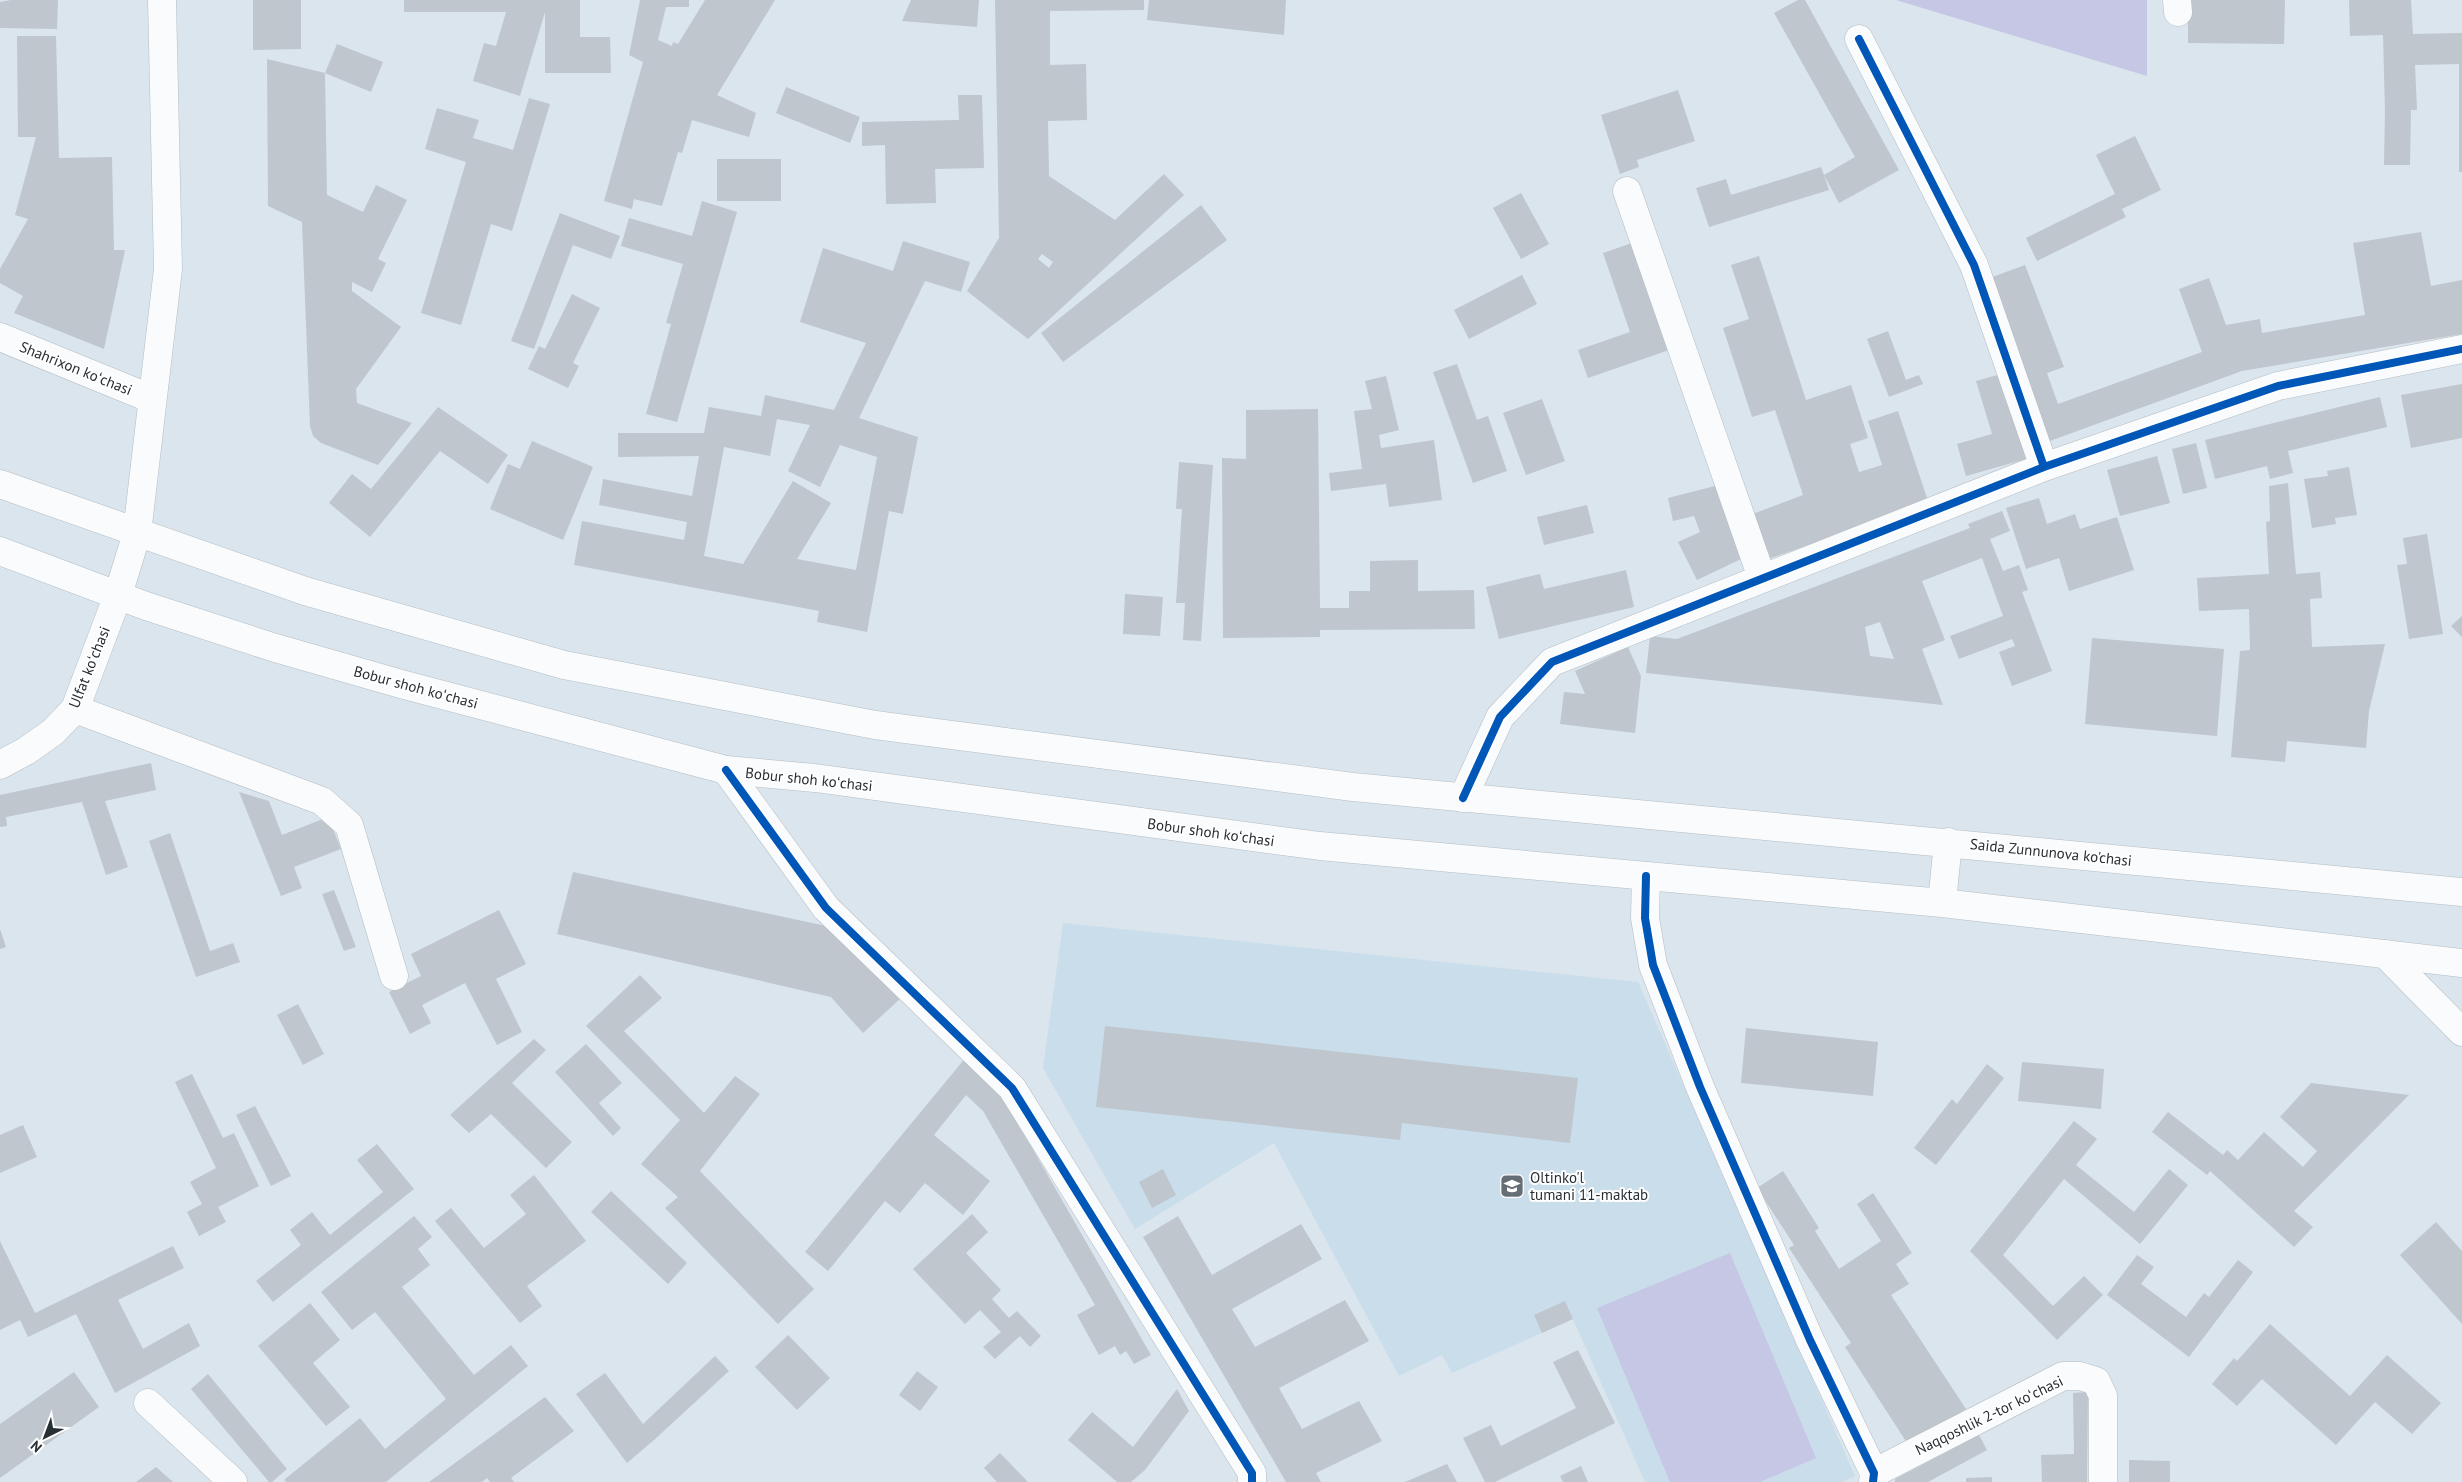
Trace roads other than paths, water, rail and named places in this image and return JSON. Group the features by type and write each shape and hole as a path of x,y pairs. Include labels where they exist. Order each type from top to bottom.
{"main road":[{"name":"Ulfat koʻchasi","path":"0,765 26,752 53,732 75,709 118,595 137,533 168,269 162,0"},
{"path":"1859,39 1974,265 2044,467"},
{"path":"1627,191 1762,578"},
{"name":"Shahrixon koʻchasi","path":"0,337 152,399"},
{"path":"0,484 305,591 564,665 744,702 875,725 1353,787 1463,798 1500,717 1552,662 2044,467 2278,386 2462,349"},
{"name":"Bobur shoh koʻchasi","path":"0,551 118,595 309,658 726,770 825,780 1320,846 1646,876"},
{"path":"75,709 322,801 349,825 394,976"},
{"path":"726,770 826,908 1012,1088 1252,1473 1252,1482"},
{"name":"Saida Zunnunova ko'chasi","path":"1463,798 1948,842 2462,892"},
{"path":"1942,903 1948,842"},
{"path":"1873,1477 1810,1340 1712,1114 1653,965 1645,918 1646,876 1942,903 2462,963"},
{"path":"2384,954 2462,1032"},
{"name":"Naqqoshlik 2-tor koʻchasi","path":"1873,1477 2062,1376 2080,1376 2096,1381 2103,1396 2103,1482"},
{"path":"148,1403 232,1482"}],"place":[{"name":"Oltinko'l tumani 11-maktab","path":"1512,1186"}]}
